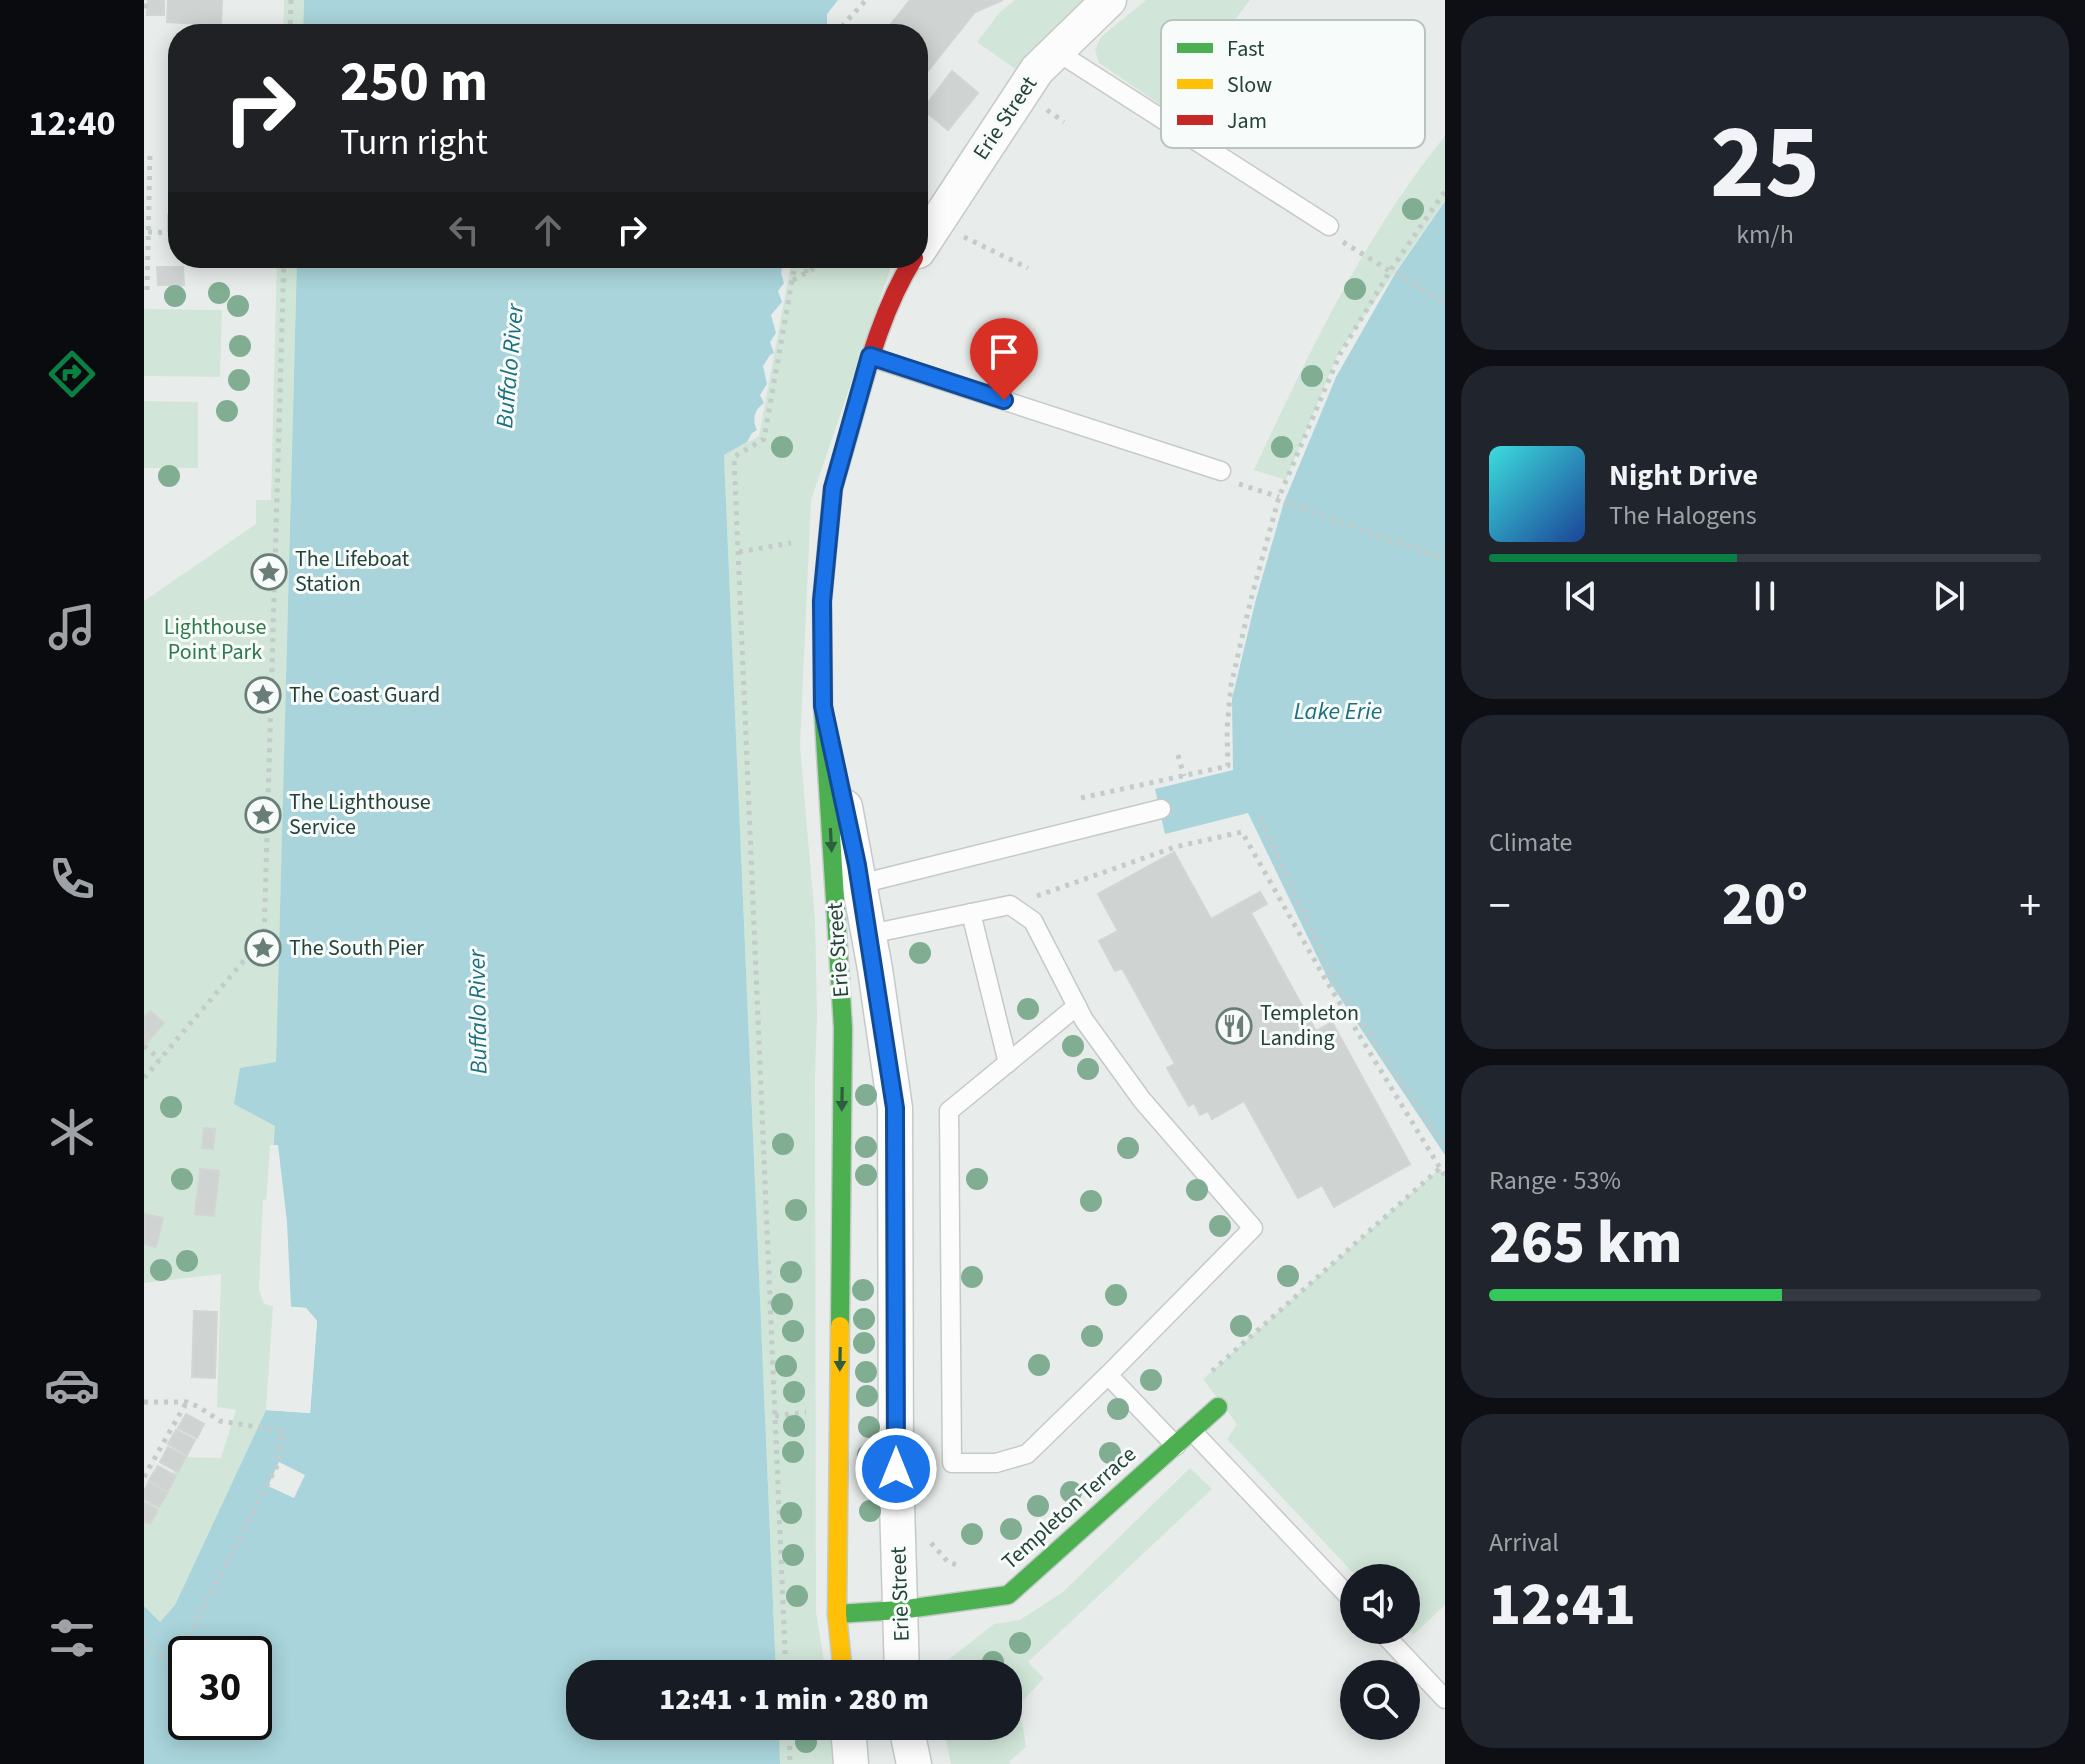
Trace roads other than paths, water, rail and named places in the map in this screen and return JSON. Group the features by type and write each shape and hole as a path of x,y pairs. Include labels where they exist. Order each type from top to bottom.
{"street":[{"name":"Erie Street","path":"928,236 1030,81 1109,0"},
{"name":"Erie Street","path":"842,1660 837,1614 843,1028 838,950 846,887 857,865 823,706 822,601 833,488 870,356 908,268"},
{"name":"Erie Street","path":"846,887 868,933 895,1108 896,1469 902,1660"},
{"name":"Templeton Terrace","path":"837,1614 900,1610 1008,1595 1218,1407"},
{"path":"849,1740 851,1764"},
{"path":"909,1740 914,1764"}],"lane":[{"path":"1056,51 1161,120"},
{"path":"1204,148 1333,232"},
{"path":"870,356 1227,476"},
{"path":"846,887 1161,809"},
{"path":"838,950 868,933 1010,905 1033,921 1077,1006 1084,1020 1142,1100 1253,1228 1027,1454 996,1463 952,1463 949,1111 1077,1006"},
{"path":"971,913 1008,1063"},
{"path":"1108,1375 1176,1446"},
{"path":"1192,1431 1340,1587"},
{"path":"1393,1644 1445,1699"}],"water":[{"path":"304,0 838,0 827,14 827,24 303,24"},
{"name":"Lake Erie","path":"1445,201 1445,1155 1329,981 1248,813 1165,834 1155,789 1233,770 1232,699 1284,502 1336,377 1396,272"},
{"name":"Buffalo River","path":"297,268 782,268 784,283 778,291 782,302 771,315 776,333 770,342 774,353 763,366 767,384 760,395 764,403 755,415 757,430 747,442 724,455 775,1660 566,1660 566,1740 779,1740 780,1764 144,1764 144,1606 160,1622 175,1605 266,1410 310,1413 317,1321 306,1308 264,1304 275,1126 234,1104 240,1068 276,1062"}],"place":[{"name":"The Lifeboat Station","path":"269,572"},
{"name":"The Coast Guard","path":"263,695"},
{"name":"The Lighthouse Service","path":"263,815"},
{"name":"The South Pier","path":"263,948"},
{"name":"Templeton Landing","path":"1234,1026"}],"park label":[{"name":"Lighthouse Point Park","path":"215,640"}]}
